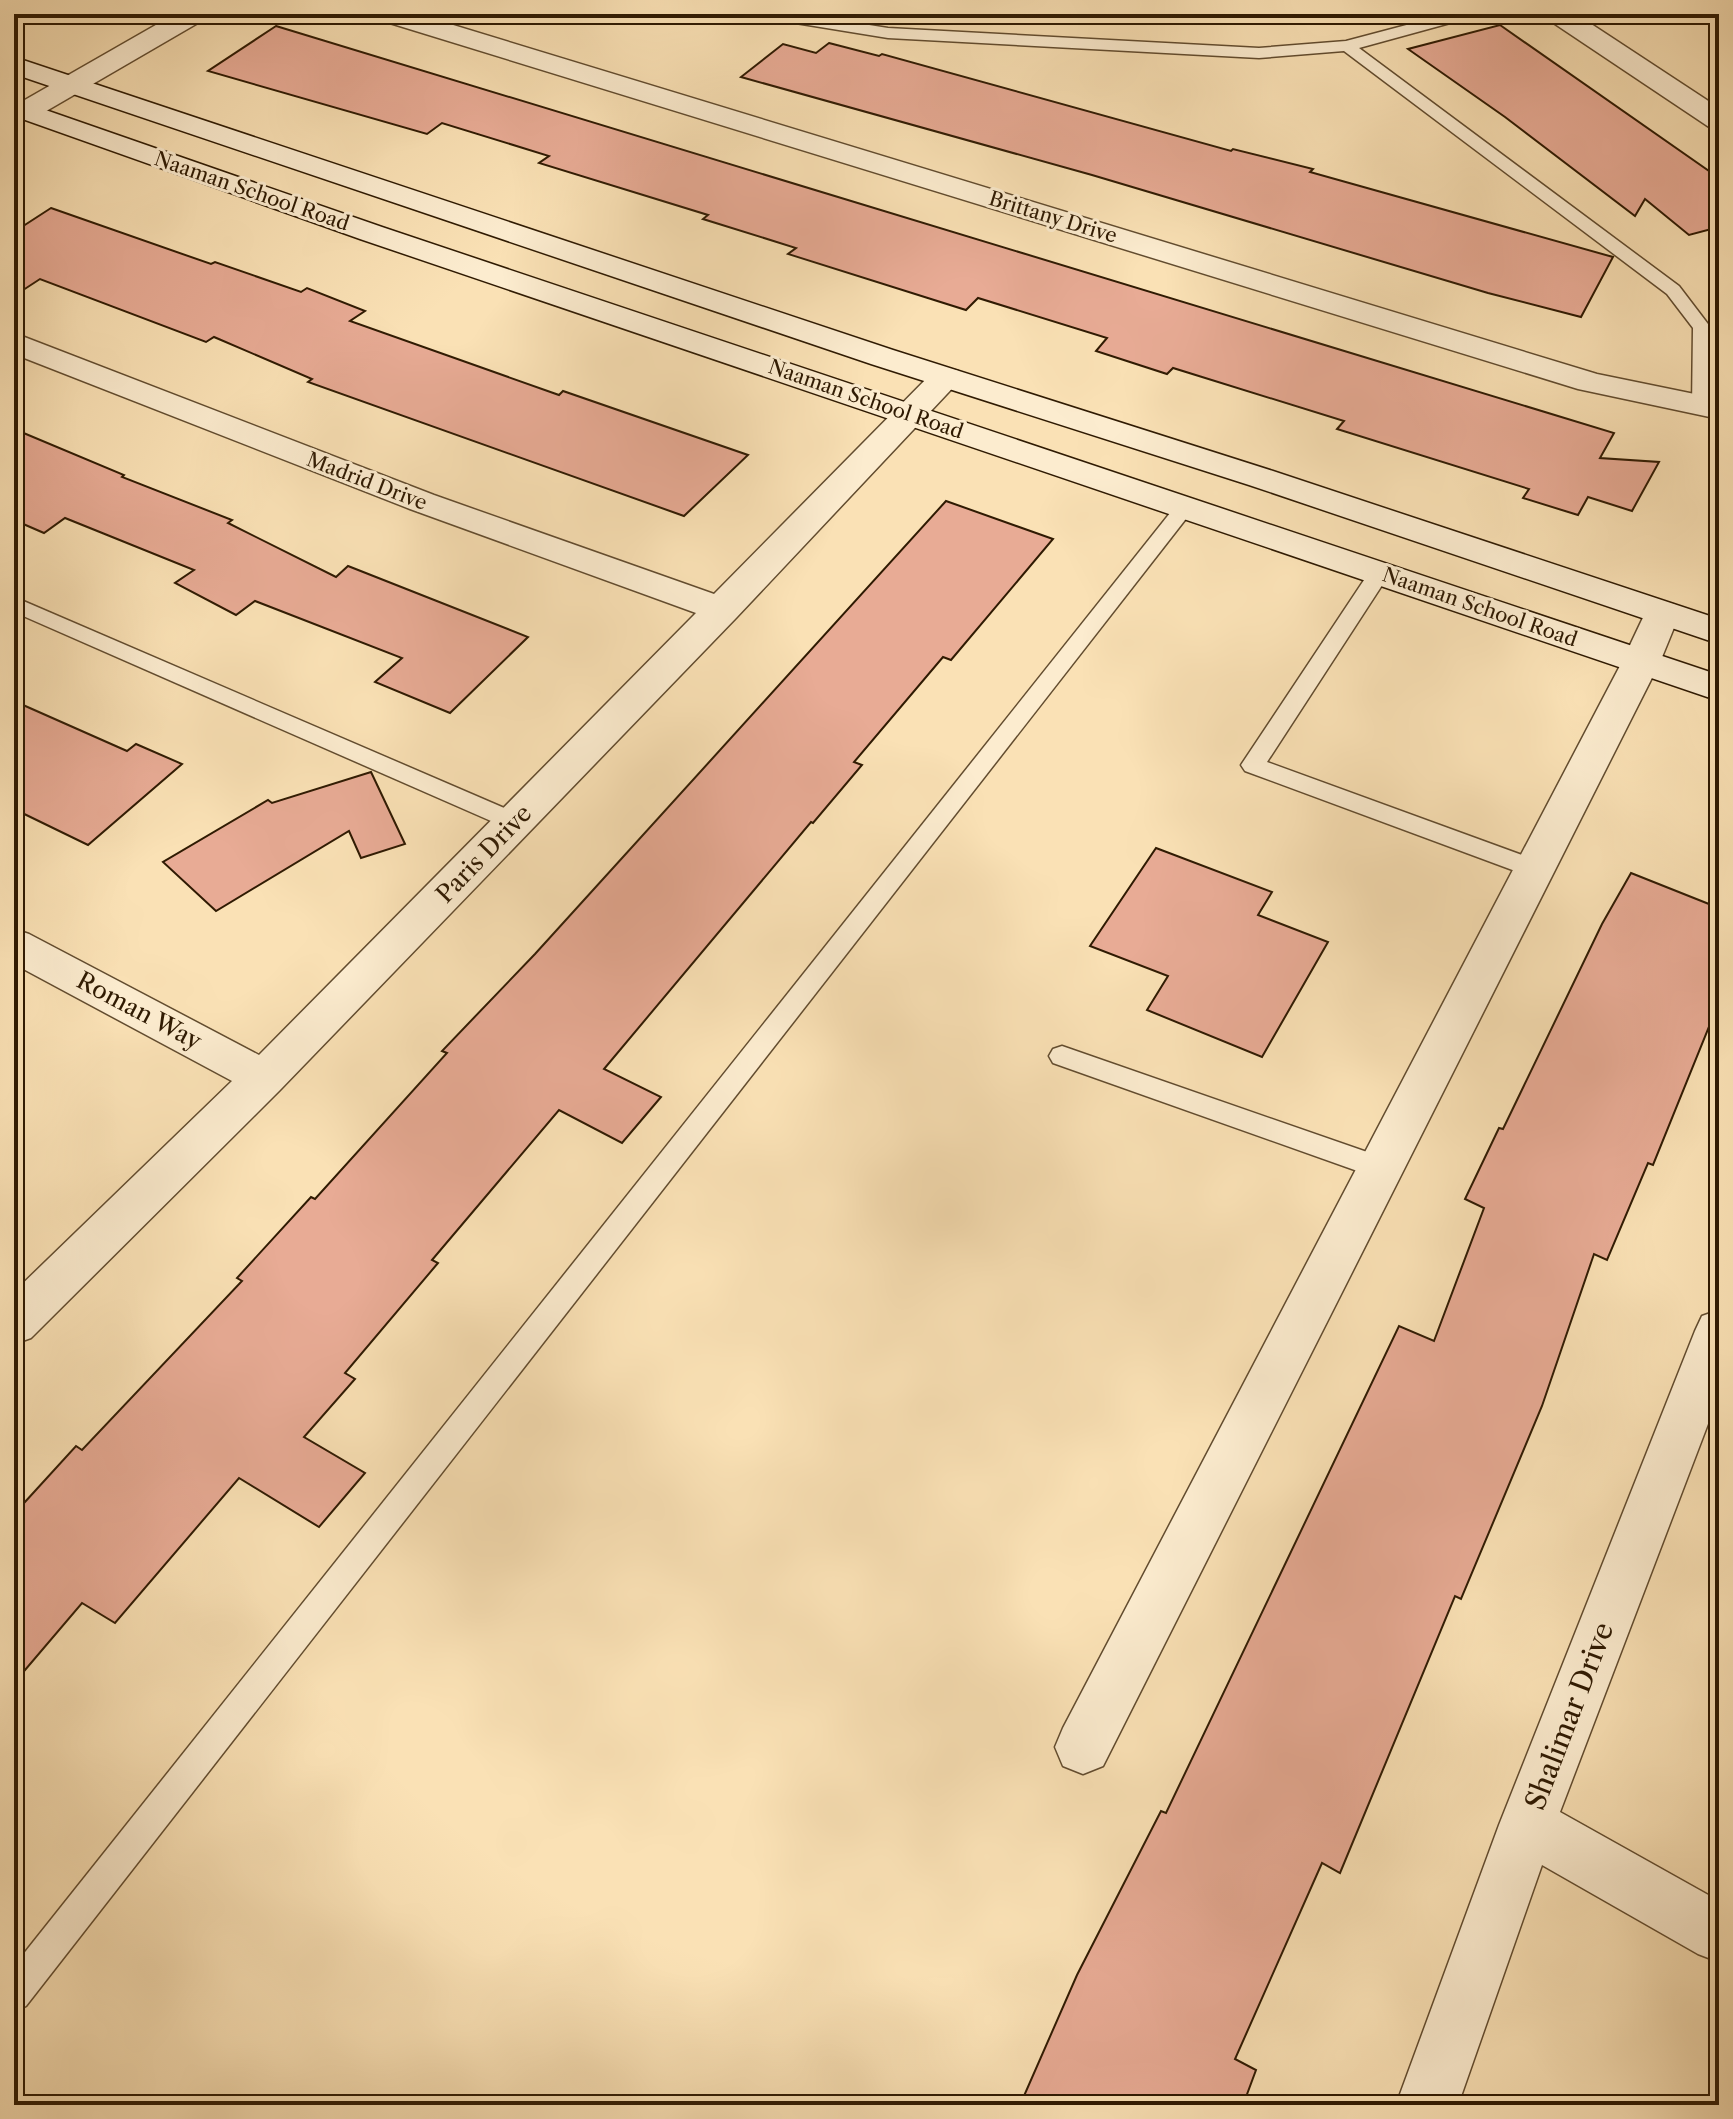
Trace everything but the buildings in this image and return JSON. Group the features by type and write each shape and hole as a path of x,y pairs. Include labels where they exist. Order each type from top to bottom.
{"street":[{"path":"20,109 74,84 194,14"},
{"name":"Brittany Drive","path":"389,14 1590,382 1711,408"},
{"path":"1558,14 1719,121"},
{"name":"Naaman School Road","path":"14,65 946,378 1261,478 1719,632"},
{"name":"Naaman School Road","path":"20,109 371,233 1719,688"},
{"name":"Madrid Drive","path":"14,343 422,502 723,610"},
{"name":"Paris Drive","path":"14,1323 264,1078 946,378"},
{"path":"1083,1747 1641,662 1662,613"},
{"name":"Roman Way","path":"14,945 264,1078"},
{"name":"Shalimar Drive","path":"1427,2105 1527,1825 1719,1331"},
{"path":"1527,1825 1719,1933"}],"lane":[{"path":"771,14 888,33 1259,53 1347,46 1466,14"},
{"path":"1347,46 1673,290 1702,328 1711,408"},
{"path":"14,1994 1185,507"},
{"path":"1379,573 1253,765 1535,869"},
{"path":"14,604 515,822"},
{"path":"1062,1056 1380,1168"}]}
